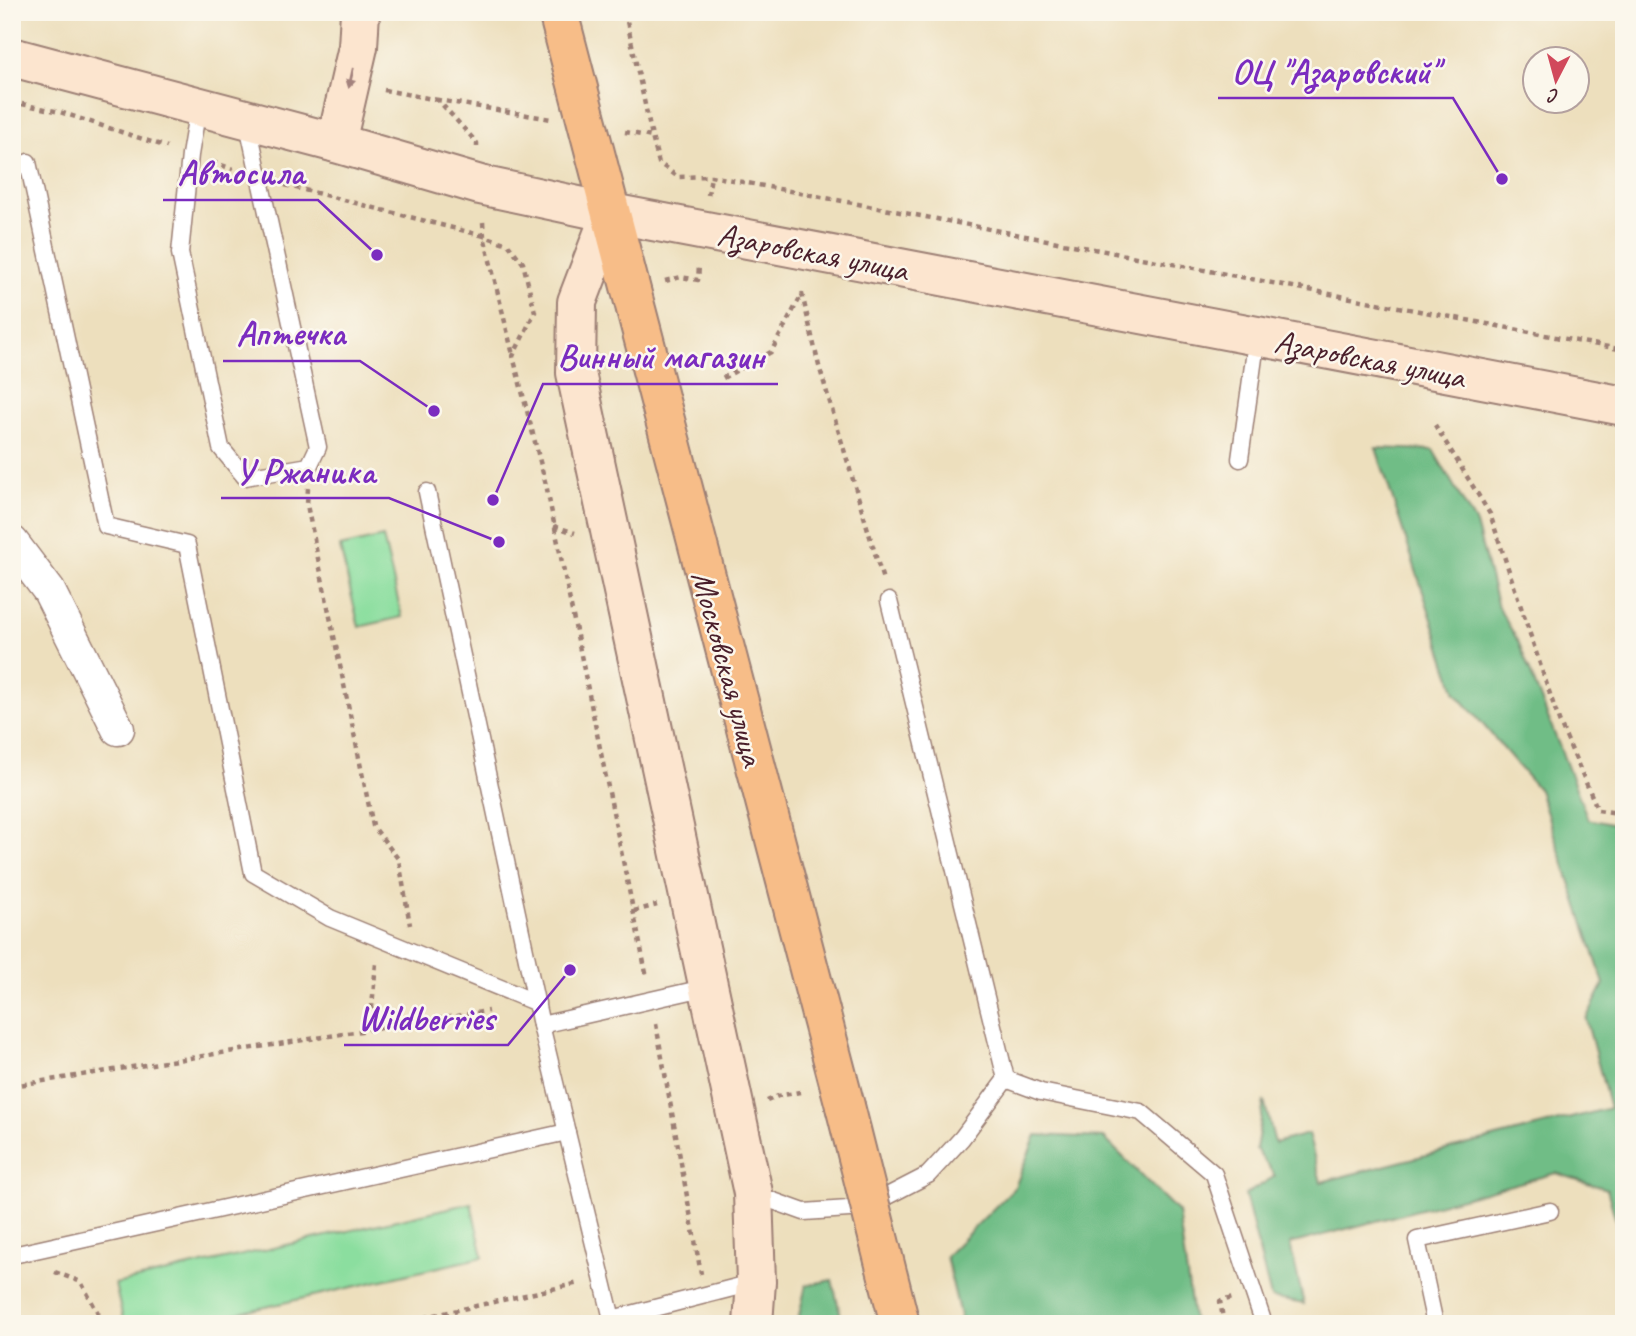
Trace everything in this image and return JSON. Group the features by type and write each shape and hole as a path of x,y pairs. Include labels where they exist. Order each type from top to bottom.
{"main road":[{"name":"Московская улица","path":"558,12 900,1324"}],"street":[{"path":"336,143 358,47 360,12"},
{"name":"Азаровская улица","path":"12,57 336,143 480,185 611,213 1624,406"},
{"path":"611,213 577,302 576,373 753,1194 756,1282 753,1324"},
{"path":"12,542 49,591 118,729"}],"lane":[{"path":"198,107 180,253 220,449 245,477 309,466 318,447 247,120"},
{"path":"28,162 106,526 187,545 253,873 330,918 537,1003"},
{"path":"1240,459 1257,336"},
{"path":"427,492 541,1025 613,1322 756,1282"},
{"path":"889,601 1006,1079"},
{"path":"541,1025 708,987"},
{"path":"753,1194 804,1212 864,1208 928,1175 962,1138 1006,1079"},
{"path":"1006,1079 1041,1092 1141,1112 1214,1174 1264,1324"},
{"path":"13,1255 567,1132"},
{"path":"1435,1324 1417,1240 1550,1211"}],"path":[{"path":"625,12 660,163 678,177 712,176 1624,350"},
{"path":"477,143 438,100 534,116"},
{"path":"12,102 60,112 261,178 508,244 523,263 534,312 513,356"},
{"path":"484,236 547,489 652,1000 705,1296"},
{"path":"723,379 771,352 802,294 819,366 889,601"},
{"path":"1435,425 1490,514 1559,721 1598,810 1624,814"},
{"path":"309,466 307,505 373,827 399,860 415,954"},
{"path":"370,1029 378,938"},
{"path":"12,1086 537,1003"},
{"path":"757,1106 778,1096 800,1092"},
{"path":"13,1255 81,1282 104,1324"},
{"path":"395,1324 602,1278"}],"green space":[{"path":"1376,448 1433,450 1476,524 1498,607 1518,641 1588,819 1624,827 1624,1250 1607,1189 1556,1173 1290,1244 1304,1304 1271,1298 1245,1195 1275,1176 1256,1149 1264,1101 1275,1143 1308,1134 1321,1182 1610,1108 1586,1019 1604,984 1539,790 1456,693"},
{"path":"383,537 402,617 359,627 340,547"},
{"path":"1036,1135 1104,1138 1178,1212 1194,1324 962,1324 946,1256 1015,1187"},
{"path":"471,1203 483,1257 191,1324 124,1324 115,1284"},
{"path":"832,1280 843,1324 797,1324 806,1285"}],"place":[{"name":"ОЦ \"Азаровский\"","path":"1502,179"},
{"name":"Автосила","path":"377,255"},
{"name":"Аптечка","path":"434,411"},
{"name":"Винный магазин","path":"493,500"},
{"name":"У Ржаника","path":"499,542"},
{"name":"Wildberries","path":"570,970"}]}
